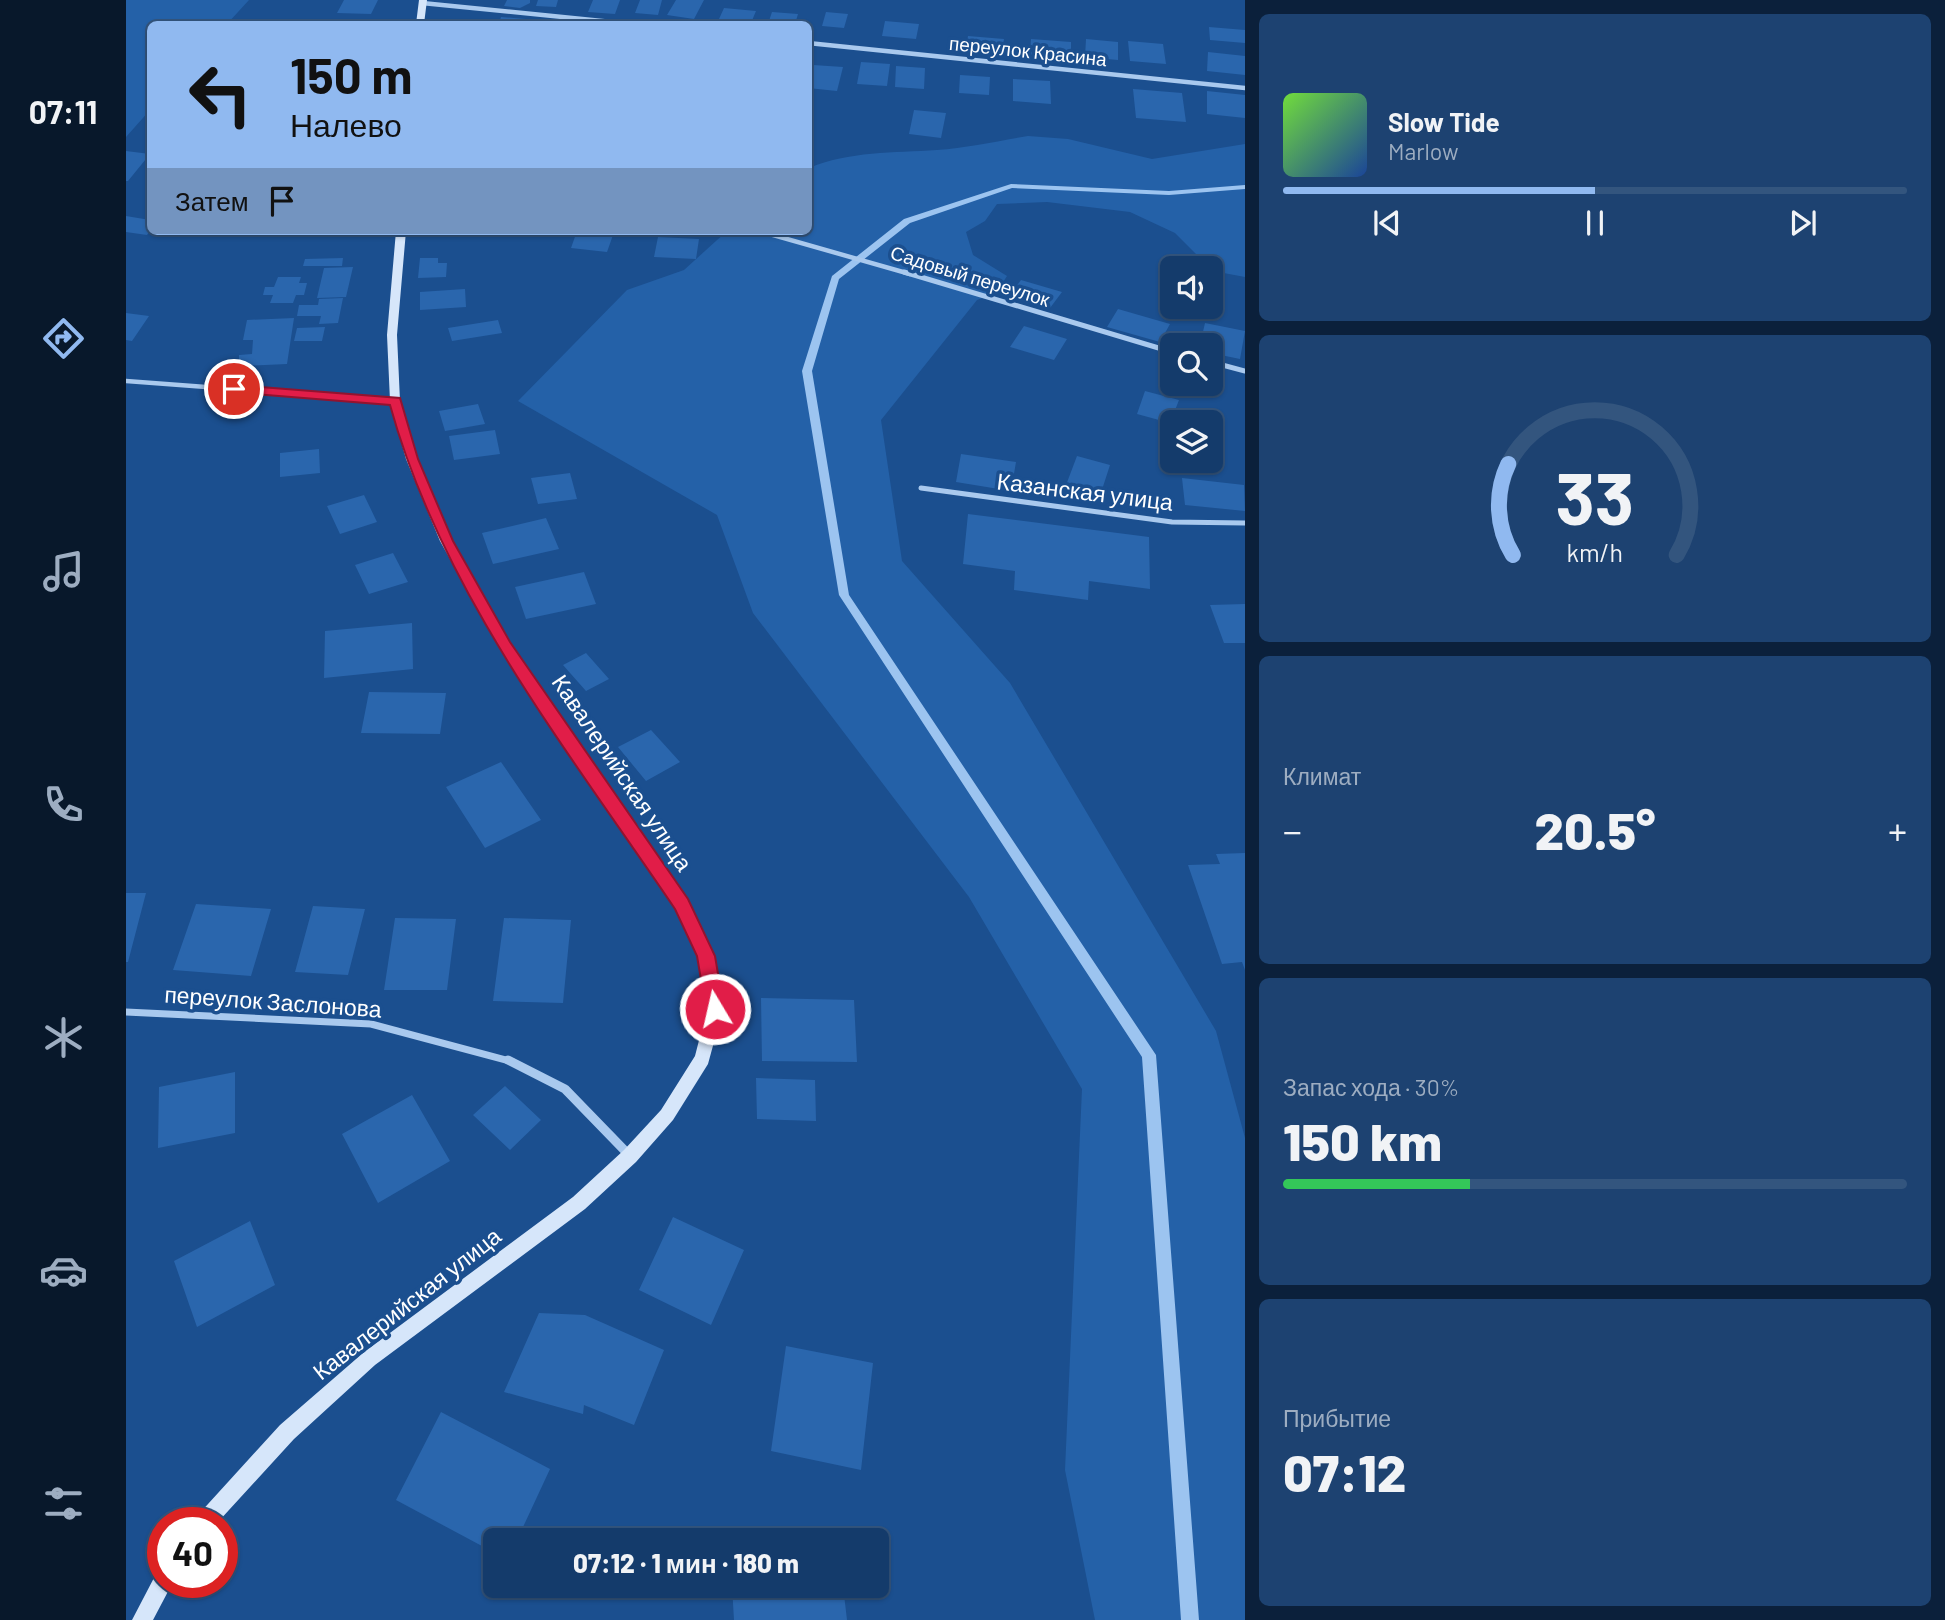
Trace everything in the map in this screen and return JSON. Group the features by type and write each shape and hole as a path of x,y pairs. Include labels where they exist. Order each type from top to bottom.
{"street":[{"path":"420,21 423,1 605,21"},
{"name":"переулок Красина","path":"812,43 1245,88"},
{"name":"Кавалерийская улица","path":"219,1507 287,1432 369,1359 579,1203 630,1156 667,1115 702,1059 715,1009 706,956 682,904 505,646 446,541 411,459 395,401 392,335 401,235"},
{"name":"Садовый переулок","path":"775,235 980,294 1111,337 1160,349"},
{"path":"1223,365 1245,371"},
{"name":"Казанская улица","path":"921,488 1172,522 1245,523"},
{"name":"переулок Заслонова","path":"126,1012 371,1024 512,1061 565,1090 630,1156"},
{"path":"142,1620 154,1598"}],"lane":[{"path":"126,381 395,401"}],"shaded area":[{"path":"126,0 249,0 230,21 147,21 147,113 126,137"},
{"path":"1028,136 1068,139 1152,159 1245,144 1245,277 1223,273 1223,256 1198,256 1175,233 1130,212 1047,202 997,204 985,221 966,232 973,255 1007,276 996,293 977,300 881,420 902,561 1010,683 1216,1031 1245,1138 1245,1620 1095,1620 1065,1470 1082,1089 969,897 753,613 717,515 518,401 627,290 684,270 723,235 812,235 812,167 840,158 948,149"}],"building":[{"path":"344,0 378,0 371,14 337,13"},
{"path":"507,0 530,0 530,3 520,8 504,6"},
{"path":"538,0 558,0 556,7 536,6"},
{"path":"593,0 620,0 615,14 588,12"},
{"path":"640,0 662,0 658,15 635,13"},
{"path":"676,0 704,0 694,19 667,15"},
{"path":"724,8 756,11 752,21 719,19"},
{"path":"772,12 798,14 796,21 769,21"},
{"path":"826,12 848,14 844,28 822,26"},
{"path":"501,17 538,20 538,21 500,21"},
{"path":"885,21 919,24 916,39 882,36"},
{"path":"1209,27 1245,30 1245,43 1210,40"},
{"path":"968,36 1004,39 1002,53 966,50"},
{"path":"1031,39 1071,42 1071,58 1030,55"},
{"path":"1086,39 1118,42 1118,60 1085,57"},
{"path":"1128,41 1163,44 1166,64 1130,61"},
{"path":"1208,52 1245,56 1245,75 1207,71"},
{"path":"861,62 890,64 887,86 857,84"},
{"path":"813,65 843,67 837,91 812,88"},
{"path":"896,66 925,68 924,89 895,87"},
{"path":"960,75 990,77 989,95 959,93"},
{"path":"1013,79 1050,81 1051,104 1013,101"},
{"path":"1133,89 1182,93 1186,122 1136,118"},
{"path":"1207,91 1245,95 1245,118 1207,114"},
{"path":"914,110 946,113 941,138 909,134"},
{"path":"126,151 147,154 147,158 126,181"},
{"path":"126,216 147,220 147,235 126,232"},
{"path":"576,235 613,235 607,252 571,248"},
{"path":"658,237 699,239 696,259 654,257"},
{"path":"343,258 342,266 303,266 305,259"},
{"path":"420,258 438,258 438,263 447,263 446,277 418,278"},
{"path":"353,267 346,297 317,298 324,268"},
{"path":"278,277 301,277 299,283 307,283 304,295 296,295 293,303 270,303 273,295 263,295 265,287 274,287"},
{"path":"1021,280 1062,292 1050,308 1009,296"},
{"path":"465,289 466,307 420,310 420,292"},
{"path":"343,298 338,323 319,324 321,316 297,316 299,305 318,305 319,299"},
{"path":"1118,309 1170,324 1165,333 1160,333 1160,342 1107,327"},
{"path":"126,313 149,316 132,341 126,340"},
{"path":"294,318 287,364 239,366 239,355 252,354 253,340 243,340 247,320"},
{"path":"498,320 502,333 452,341 448,328"},
{"path":"1205,323 1245,331 1240,359 1223,355 1223,333 1203,333"},
{"path":"1024,326 1067,339 1054,360 1010,347"},
{"path":"325,327 322,341 294,341 297,328"},
{"path":"1145,391 1179,400 1175,410 1160,410 1160,420 1137,414"},
{"path":"478,404 485,424 445,431 439,411"},
{"path":"495,430 500,454 454,460 449,436"},
{"path":"319,449 320,473 280,477 280,453"},
{"path":"961,454 1016,462 1011,491 956,482"},
{"path":"1077,456 1110,465 1098,502 1063,493"},
{"path":"570,473 577,499 538,504 531,478"},
{"path":"1182,478 1244,485 1245,511 1185,505"},
{"path":"364,495 377,522 340,534 327,506"},
{"path":"968,514 1149,537 1150,589 1089,581 1088,600 1014,590 1015,571 963,564"},
{"path":"546,518 559,549 493,564 482,533"},
{"path":"393,553 408,582 369,594 355,565"},
{"path":"584,572 596,604 526,619 515,587"},
{"path":"1245,604 1245,643 1224,643 1210,605"},
{"path":"412,623 413,669 324,678 325,631"},
{"path":"586,653 609,679 586,691 563,665"},
{"path":"369,692 446,693 440,734 361,733"},
{"path":"651,730 680,762 646,781 618,747"},
{"path":"501,762 541,820 485,848 446,787"},
{"path":"1245,853 1245,970 1242,962 1222,964 1188,865 1220,864 1216,854"},
{"path":"126,893 146,893 128,962 126,962"},
{"path":"196,904 271,909 251,976 173,970"},
{"path":"313,906 365,909 348,975 295,972"},
{"path":"395,918 456,919 447,990 384,990"},
{"path":"504,918 571,920 563,1003 493,1001"},
{"path":"761,998 854,1000 857,1062 762,1061"},
{"path":"235,1072 235,1133 158,1148 159,1087"},
{"path":"756,1078 815,1080 816,1121 757,1119"},
{"path":"505,1086 541,1120 510,1150 473,1115"},
{"path":"412,1095 450,1161 378,1203 342,1134"},
{"path":"673,1217 744,1250 711,1325 639,1290"},
{"path":"250,1221 275,1285 197,1327 174,1261"},
{"path":"539,1313 585,1315 664,1350 634,1425 584,1405 583,1414 504,1392"},
{"path":"786,1346 873,1363 861,1470 771,1451"},
{"path":"441,1412 550,1469 523,1528 483,1528 483,1547 396,1500"},
{"path":"733,1598 844,1598 847,1620 734,1620"}],"waterway":[{"path":"1190,1620 1149,1055 844,595 807,371 835,278 907,221 1011,186 1169,193 1245,187"}],"route":[{"path":"234,389 395,401 411,459 446,541 505,646 682,904 706,956 715,1009"}]}
